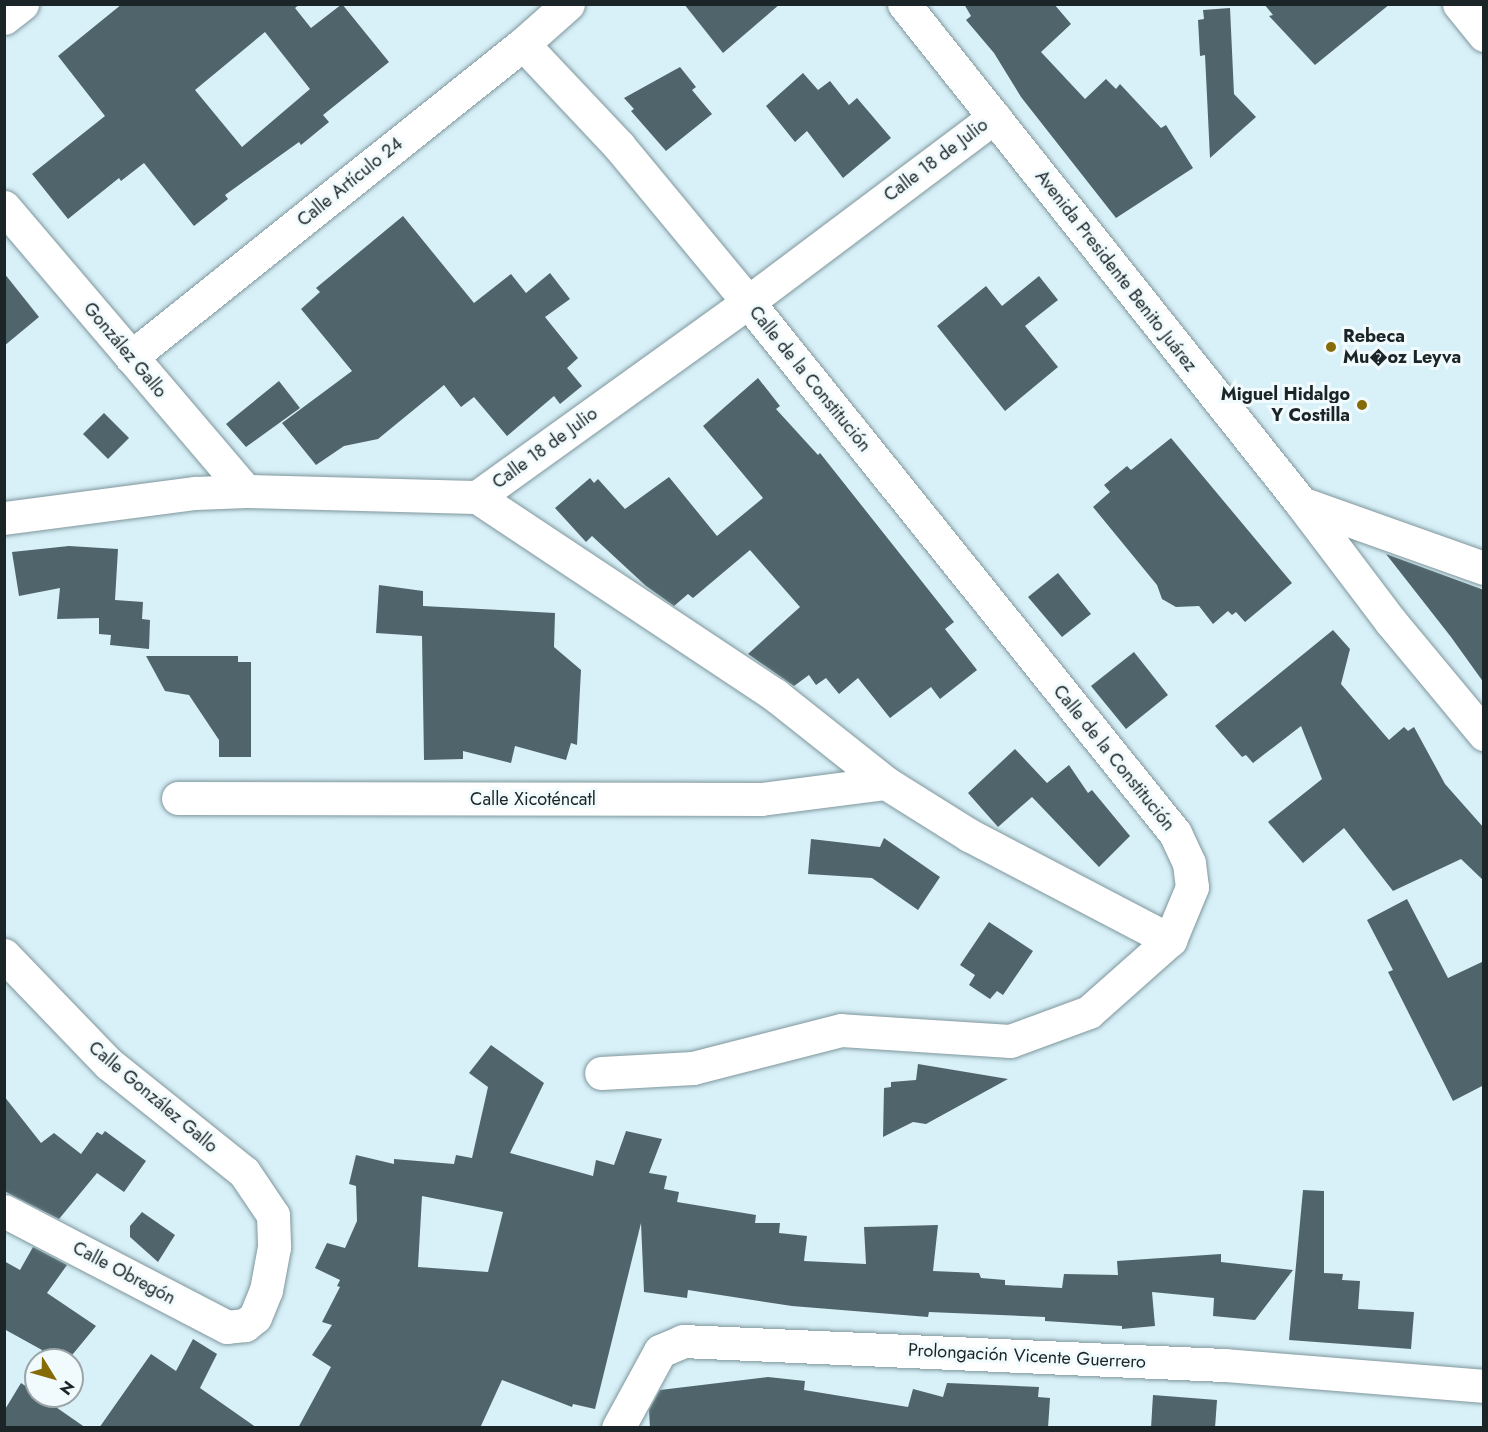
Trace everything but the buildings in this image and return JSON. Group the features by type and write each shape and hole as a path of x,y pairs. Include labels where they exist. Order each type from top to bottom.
{"street":[{"path":"4,18 22,4"},
{"name":"Calle Artículo 24","path":"130,357 523,44 568,4"},
{"name":"Avenida Presidente Benito Juárez","path":"904,4 1301,503 1391,622 1484,734"},
{"path":"1459,4 1484,35"},
{"name":"Calle de la Constitución","path":"523,44 619,146 748,302 1175,833 1189,863 1192,887 1170,940"},
{"name":"Calle 18 de Julio","path":"4,518 195,493 246,491 477,497 748,302 994,117"},
{"name":"González Gallo","path":"4,207 246,491"},
{"path":"477,497 775,695 886,783 969,835 1170,940 1089,1012 1010,1041 841,1030 693,1068 601,1073"},
{"path":"1301,503 1484,568"},
{"name":"Calle Xicoténcatl","path":"178,798 761,799 886,783"},
{"name":"Calle González Gallo","path":"4,955 109,1064 244,1172 273,1215 274,1247 266,1290 255,1317 245,1324"},
{"name":"Calle Obregón","path":"4,1211 226,1327 245,1324"},
{"name":"Prolongación Vicente Guerrero","path":"618,1428 660,1351 683,1341 1224,1365 1484,1386"}],"place":[{"name":"Rebeca Mu�oz Leyva","path":"1331,347"},
{"name":"Miguel Hidalgo Y Costilla","path":"1362,405"}]}
